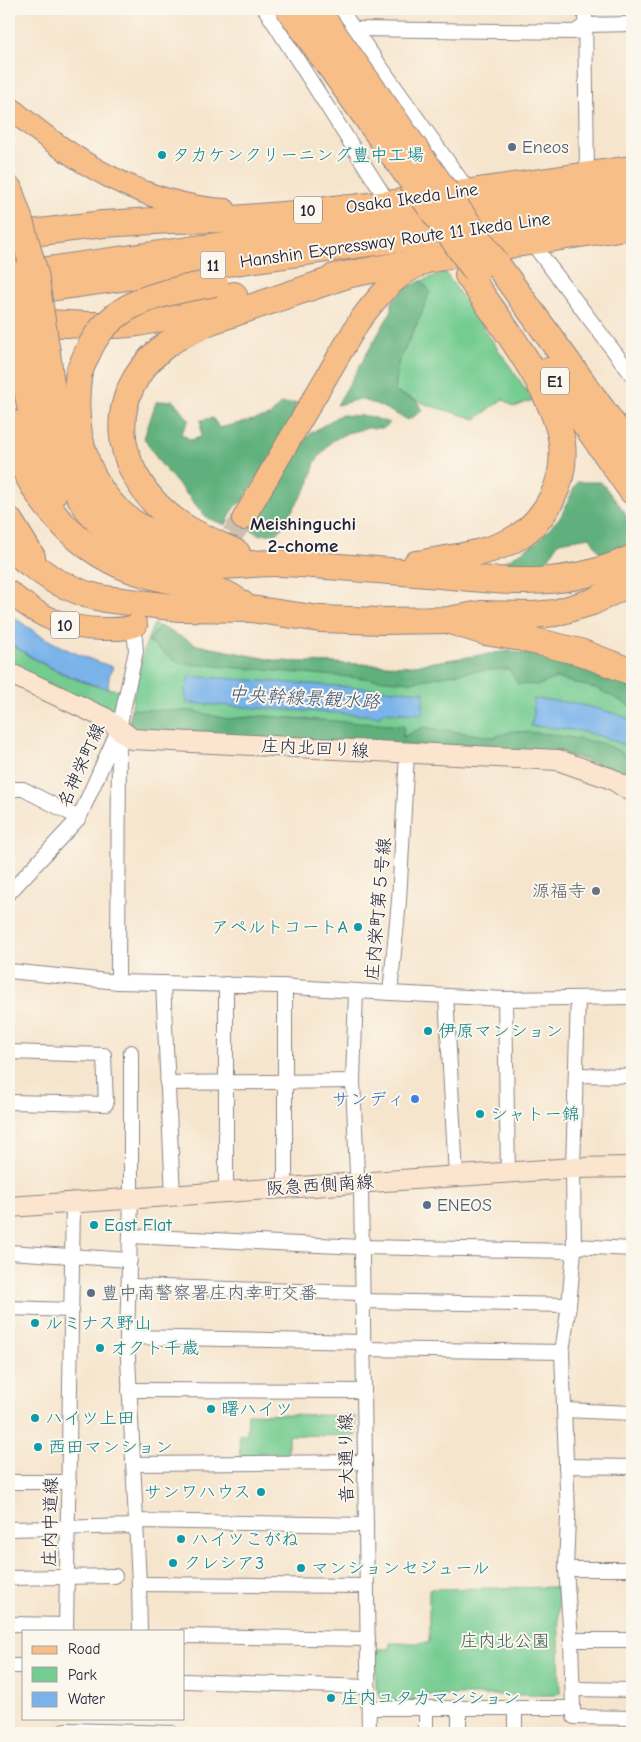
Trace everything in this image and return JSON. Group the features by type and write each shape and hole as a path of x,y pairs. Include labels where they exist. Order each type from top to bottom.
{"highway":[{"name":"E1","path":"288,9 480,270 632,491"},
{"name":"E1","path":"316,9 480,270 570,365 632,451"},
{"name":"Hanshin Expressway Route 11 Ikeda Line","path":"9,274 632,187"},
{"path":"9,189 14,228 35,274 34,354 37,442 47,479 67,519 82,538 110,559 126,568"},
{"name":"Hanshin Expressway Route 11 Ikeda Line","path":"9,294 632,206"},
{"path":"14,228 249,218 342,208"},
{"path":"9,263 282,236"},
{"path":"278,563 164,538 131,522 117,510 104,495 87,464 81,446 76,409 76,390 79,372 94,340 104,326 116,315 138,303 162,294 304,264 418,236"},
{"path":"9,320 92,325 139,323 240,294 448,256"},
{"path":"380,570 469,554 504,544 518,537 536,522 550,504 557,489 561,474 562,443 554,413 480,270"},
{"path":"9,274 66,462 79,496 100,523 114,535 132,546 180,563 216,567 278,563 489,580 537,582 600,572 632,558"},
{"path":"237,554 180,524 158,506 140,484 132,470 123,441 121,426 126,398 132,384 150,359 168,344 191,330 211,321 350,274"},
{"path":"570,365 632,444"},
{"path":"9,422 16,449 26,472 51,511 92,551 107,560 145,575 226,594 251,609"},
{"path":"9,520 30,554 55,580"},
{"path":"9,544 26,561 55,580 85,594 126,602 180,608 251,609 320,619 382,621 448,620 481,614 534,615 555,613 592,602 632,582"},
{"path":"448,620 486,632 522,638 580,652 632,672"}],"main road":[{"name":"Osaka Ikeda Line","path":"9,107 52,142 85,164 123,184 163,199 201,208 244,211 342,208 632,167"},
{"path":"243,519 358,323 370,306 390,284 414,268 448,256 632,228"},
{"name":"10","path":"9,592 27,607 44,617 62,624 100,629 133,626"}],"street":[{"path":"265,9 388,202"},
{"path":"340,9 468,190"},
{"path":"585,9 587,174"},
{"path":"355,29 575,32 585,24 632,24"},
{"path":"532,243 632,375"},
{"name":"名神栄町線","path":"9,893 80,818 119,728 136,651 133,626"},
{"name":"庄内北回り線","path":"9,673 105,718 132,739 558,760 612,779 632,792"},
{"path":"118,982 119,728"},
{"name":"庄内栄町第５号線","path":"359,1182 357,1174 353,1081 356,991 390,993 399,901 407,753"},
{"path":"9,789 23,789 80,818"},
{"path":"9,971 118,982 285,986 356,991"},
{"path":"163,983 173,1196"},
{"path":"226,984 226,1192"},
{"path":"285,986 285,1187"},
{"path":"390,993 505,999 632,997"},
{"path":"446,996 456,1175"},
{"path":"578,998 573,1168 574,1248 569,1305 562,1352 568,1517 566,1569 571,1640 572,1708 574,1717 632,1718"},
{"path":"505,999 508,1172"},
{"path":"9,1052 104,1055 106,1104 9,1102"},
{"path":"131,1052 131,1199 127,1337 140,1630"},
{"path":"576,1075 632,1076"},
{"path":"168,1083 226,1084 353,1081"},
{"name":"阪急西側南線","path":"9,1207 456,1175 573,1168 632,1167"},
{"name":"音大通り線","path":"359,1182 361,1188 369,1733"},
{"name":"庄内中道線","path":"66,1628 74,1203"},
{"path":"130,1236 361,1247 632,1249"},
{"path":"9,1252 130,1260"},
{"path":"129,1286 569,1305"},
{"path":"9,1308 72,1310"},
{"path":"127,1337 562,1352"},
{"path":"129,1390 364,1391"},
{"path":"564,1410 632,1413"},
{"path":"133,1464 365,1462"},
{"path":"566,1466 632,1467"},
{"path":"9,1482 69,1482"},
{"path":"9,1529 136,1524 366,1525"},
{"path":"566,1569 632,1569"},
{"path":"9,1578 115,1576"},
{"path":"139,1584 367,1586"},
{"path":"9,1624 66,1628"},
{"path":"185,1636 368,1639"},
{"path":"571,1640 632,1640"},
{"path":"9,1666 22,1666"},
{"path":"185,1681 368,1686"},
{"path":"572,1689 632,1690"},
{"path":"459,1707 460,1733"},
{"path":"368,1708 572,1708"},
{"path":"426,1708 426,1733"},
{"path":"515,1708 515,1733"},
{"path":"65,1727 139,1733 172,1733"}],"green space":[{"path":"445,272 533,400 514,407 503,399 476,419 431,406 395,392 398,363 430,291 421,281"},
{"path":"421,281 430,291 398,363 395,392 417,401 422,411 408,420 378,405 360,399 337,405 392,310 392,301 405,288"},
{"path":"173,400 189,420 181,434 191,440 201,437 201,420 213,418 219,428 270,416 280,404 296,403 295,417 242,502 234,507 226,525 207,518 160,463 144,438 156,402"},
{"path":"340,415 368,416 390,423 384,428 368,428 347,433 332,441 315,462 309,484 278,533 260,535 246,527 294,449 311,433"},
{"path":"577,482 601,482 625,512 632,543 603,558 590,537 559,542 541,570 508,571 503,563 537,542 561,516"},
{"path":"154,624 197,645 278,661 408,666 509,651 549,658 606,676 632,688 632,779 620,771 557,752 129,727 138,674"},
{"path":"160,626 197,645 278,661 408,666 509,651 549,658 607,676 632,688 632,707 598,689 556,678 539,685 518,684 509,669 471,671 411,682 178,663 148,641"},
{"path":"9,643 48,667 76,680 121,690 117,707 113,712 9,668"},
{"path":"131,709 192,711 228,719 263,716 404,726 403,737 423,727 493,737 513,731 549,734 601,743 632,757 632,779 620,771 557,752 133,733 129,727"},
{"path":"248,1413 355,1416 356,1436 288,1435 288,1458 240,1459 239,1434 247,1434"},
{"name":"庄内北公園","path":"558,1587 560,1693 554,1695 419,1695 416,1701 383,1701 376,1687 375,1649 390,1649 390,1643 429,1643 429,1589"}],"water":[{"path":"9,613 46,639 85,657 113,667 109,676 108,689 82,681 57,670 33,658 10,643"},
{"name":"中央幹線景観水路","path":"189,676 424,692 423,714 384,712 379,716 187,703 185,691"},
{"path":"533,699 583,705 632,720 632,749 620,743 583,732 531,726 534,713"}],"tunnel":[{"path":"214,562 243,519"}],"place":[{"name":"Eneos","path":"512,147"},
{"name":"タカケンクリーニング豊中工場","path":"162,155"},
{"name":"源福寺","path":"596,891"},
{"name":"アペルトコートA","path":"358,927"},
{"name":"伊原マンション","path":"428,1031"},
{"name":"サンディ","path":"415,1099"},
{"name":"シャトー錦","path":"480,1114"},
{"name":"ENEOS","path":"427,1205"},
{"name":"East Flat","path":"94,1225"},
{"name":"豊中南警察署庄内幸町交番","path":"91,1293"},
{"name":"ルミナス野山","path":"35,1323"},
{"name":"オクト千歳","path":"100,1348"},
{"name":"曙ハイツ","path":"211,1409"},
{"name":"ハイツ上田","path":"35,1418"},
{"name":"西田マンション","path":"38,1447"},
{"name":"サンワハウス","path":"261,1492"},
{"name":"ハイツこがね","path":"181,1539"},
{"name":"クレシア3","path":"173,1563"},
{"name":"マンションセジュール","path":"301,1568"},
{"name":"庄内ユタカマンション","path":"331,1698"}],"district":[{"name":"Meishinguchi 2-chome","path":"303,534"}]}
